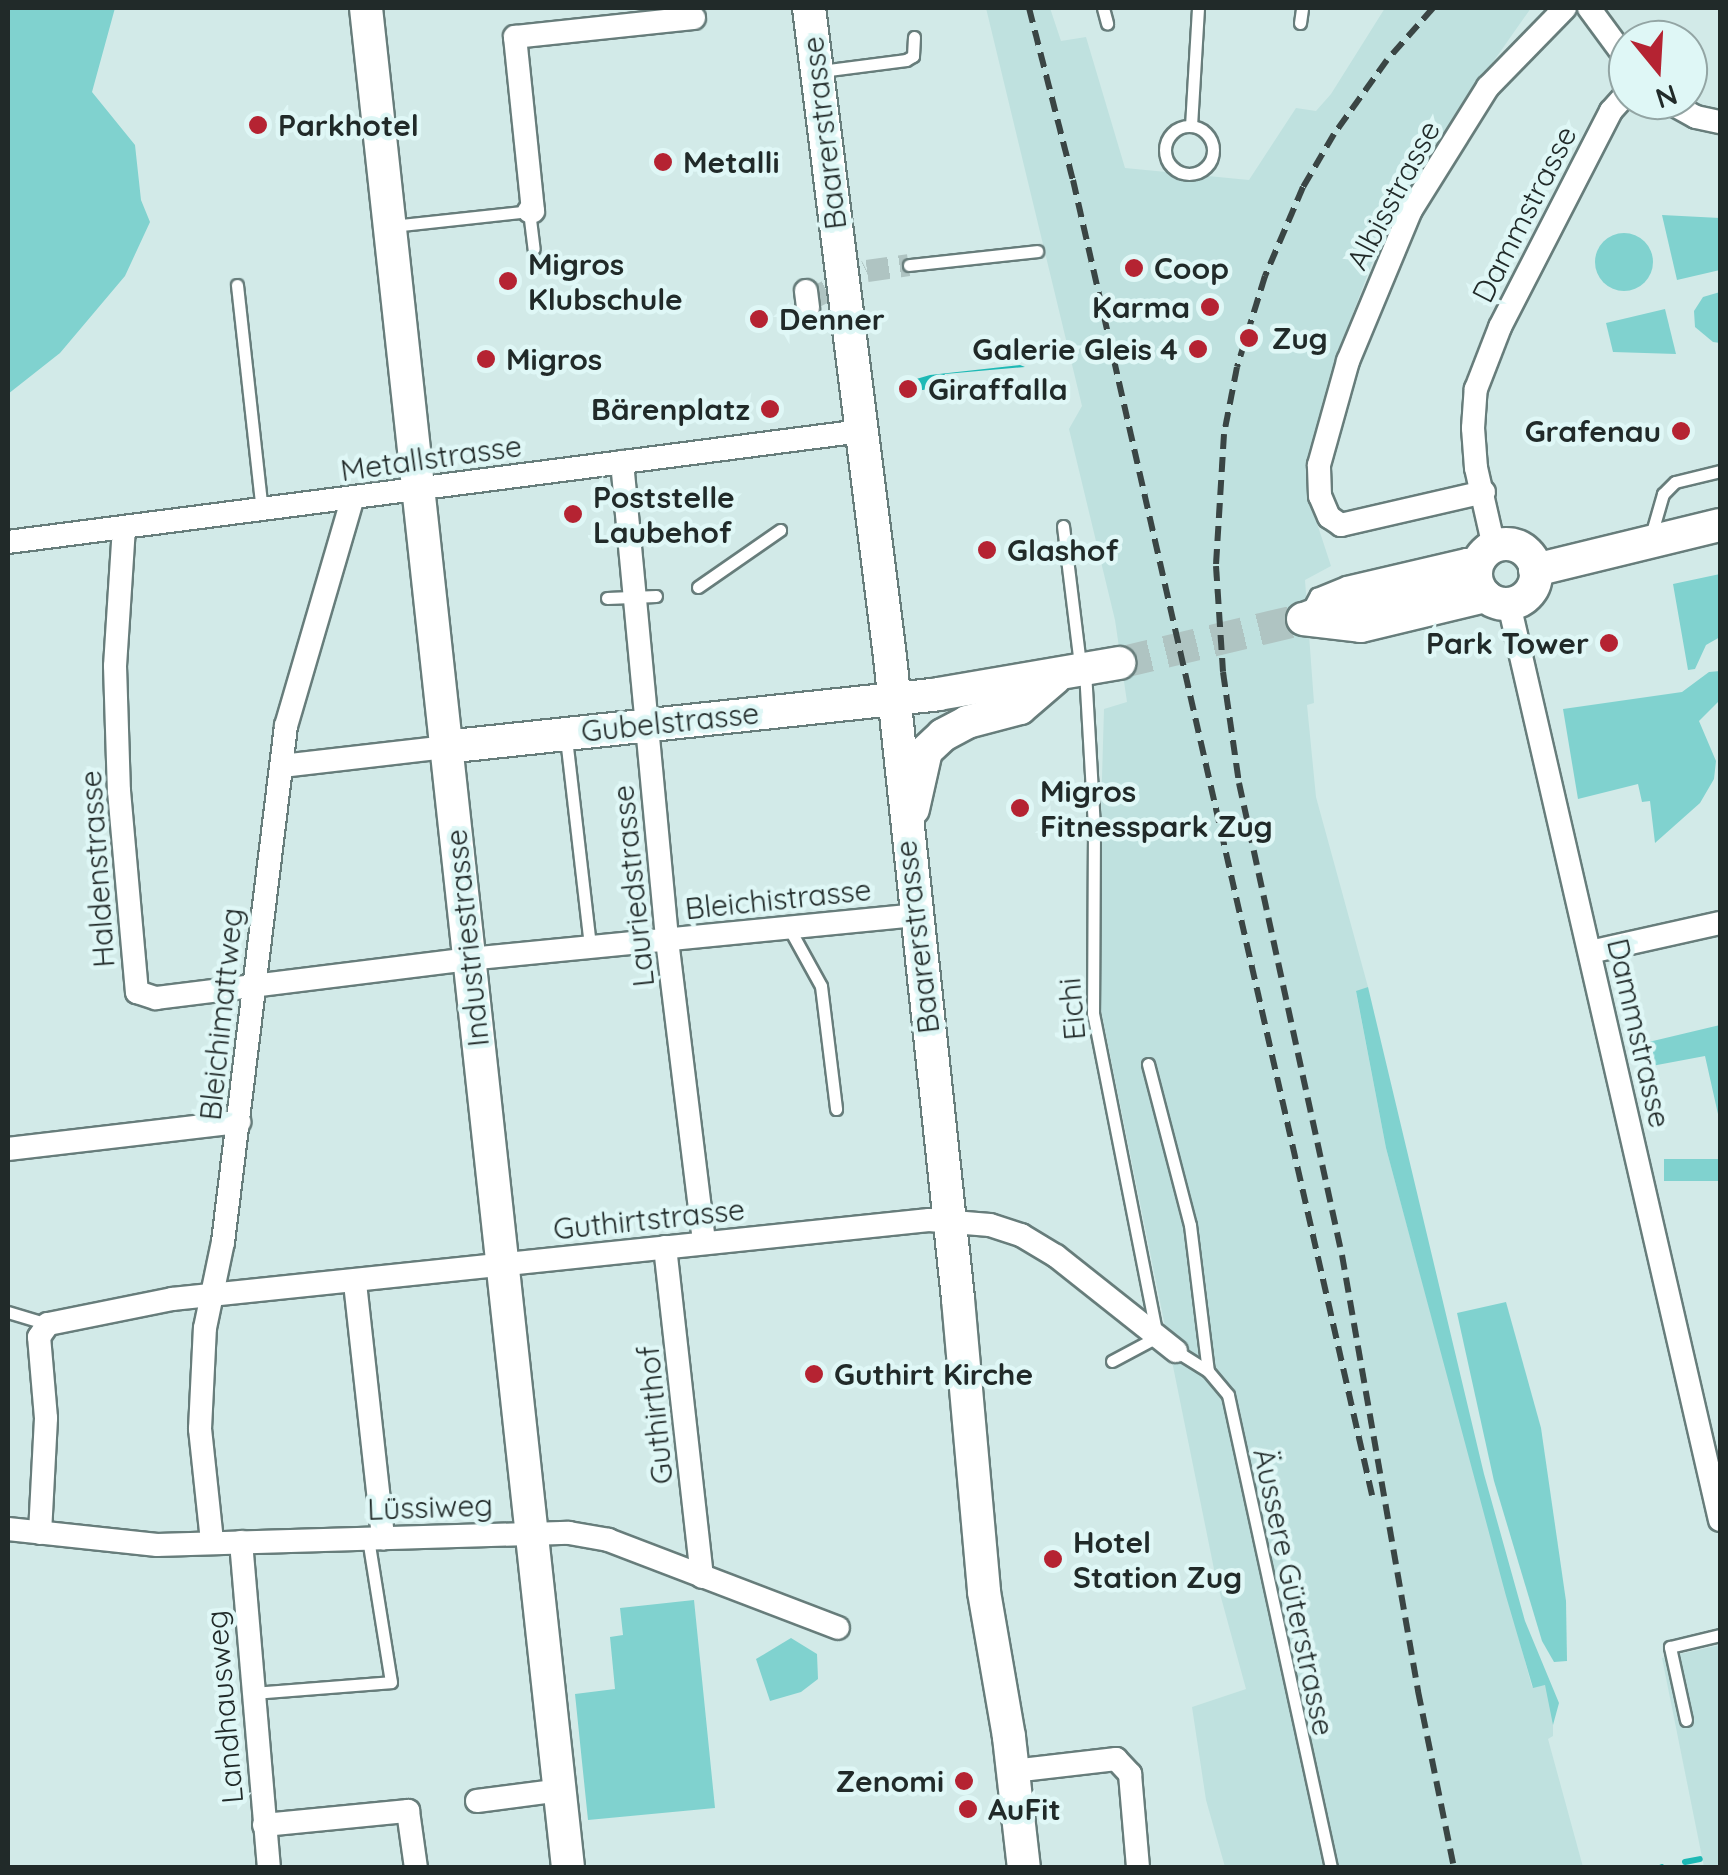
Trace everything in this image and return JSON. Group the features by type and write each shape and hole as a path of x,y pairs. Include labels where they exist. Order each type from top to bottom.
{"street":[{"name":"Industriestrasse","path":"366,8 568,1868"},
{"name":"Baarerstrasse","path":"809,8 892,698 949,1222 984,1592 1013,1771 1024,1868"},
{"name":"Albisstrasse","path":"1484,492 1341,525 1329,517 1320,496 1319,465 1348,361 1412,210 1488,88 1565,8"},
{"path":"1589,8 1608,33"},
{"path":"529,211 533,211 515,37 694,18"},
{"name":"Dammstrasse","path":"1608,117 1500,326 1476,389 1473,428 1484,492 1489,575 1590,952 1715,1474 1720,1520"},
{"name":"Metallstrasse","path":"8,542 862,431"},
{"name":"Lauriedstrasse","path":"622,462 646,598 648,725 667,940 704,1243"},
{"name":"Bleichimattweg","path":"212,1541 200,1392 239,1122 252,984 286,726 352,500"},
{"path":"1535,570 1720,524"},
{"name":"Haldenstrasse","path":"124,527 115,666 119,792 136,992 156,998 468,959"},
{"path":"1304,619 1354,600 1489,575 1532,588 1535,570 1520,548 1489,575"},
{"name":"Gubelstrasse","path":"282,766 892,698 1075,673 1120,663"},
{"name":"Gubelstrasse","path":"908,858 917,776 926,751 943,735 967,722 1020,708 1075,673"},
{"name":"Bleichistrasse","path":"468,959 915,915"},
{"path":"1590,952 1720,923"},
{"path":"8,1148 239,1122"},
{"name":"Guthirtstrasse","path":"48,1324 212,1294 928,1220 990,1225 1021,1235 1056,1256 1166,1344"},
{"name":"Guthirthof","path":"664,1247 702,1577"},
{"path":"355,1282 376,1539"},
{"path":"40,1532 46,1418 40,1337 48,1324"},
{"name":"Lüssiweg","path":"8,1529 157,1545 569,1534 608,1540 838,1628"},
{"name":"Landhausweg","path":"240,1542 268,1868"},
{"path":"1013,1771 1116,1758 1130,1774 1138,1868"},
{"path":"477,1801 560,1790"},
{"path":"264,1825 408,1811 416,1868"}],"lane":[{"path":"1104,8 1107,23"},
{"path":"1191,126 1198,8"},
{"path":"1300,23 1302,8"},
{"path":"817,72 906,60 913,56 914,37"},
{"path":"1191,126 1206,132 1213,147 1204,169 1189,174 1175,170 1165,150 1176,130 1191,126"},
{"path":"388,226 529,211 534,249"},
{"path":"910,265 1038,250"},
{"path":"236,285 262,510"},
{"path":"1649,542 1663,494 1674,482 1720,471"},
{"name":"Eichi","path":"1063,526 1086,776 1093,1013 1166,1344"},
{"path":"698,587 780,530"},
{"path":"607,598 646,598"},
{"path":"565,734 590,947"},
{"path":"789,928 821,986 836,1110"},
{"path":"1148,1064 1190,1225 1208,1370"},
{"path":"8,1312 48,1324"},
{"path":"1112,1360 1166,1344"},
{"name":"Äussere Güterstrasse","path":"1166,1344 1208,1370 1228,1395 1331,1868"},
{"path":"252,1692 390,1682 376,1539"},
{"path":"1686,1720 1670,1647 1720,1635"}],"shaded area":[{"path":"8,8 115,8 92,92 135,145 141,200 150,222 125,276 60,353 8,394"},
{"path":"986,8 1050,8 1061,41 1086,37 1125,168 1249,180 1296,108 1316,111 1331,94 1385,8 1531,8 1432,149 1373,260 1338,353 1309,473 1310,502 1331,566 1305,580 1314,703 1307,705 1316,797 1368,987 1356,992 1386,1148 1532,1687 1545,1685 1553,1707 1553,1736 1548,1739 1583,1867 1225,1867 1206,1800 1192,1707 1246,1689 1216,1579 1096,985 1104,709 1127,702 1115,620 1069,429 1082,406"},
{"path":"1662,215 1720,218 1720,270 1677,280"},
{"path":"1624,233 1645,241 1653,262 1645,283 1624,291 1603,283 1595,262 1603,241"},
{"path":"1720,292 1720,343 1695,327 1694,311 1703,297"},
{"path":"1665,309 1676,354 1613,352 1606,323"},
{"path":"1025,367 945,374 936,388 916,391 908,402 901,393 906,382 930,375"},
{"path":"1720,574 1720,637 1706,645 1695,669 1688,670 1673,584"},
{"path":"1720,671 1720,700 1699,721 1716,761 1714,779 1700,803 1655,843 1650,801 1642,802 1638,784 1578,799 1563,709 1682,692 1709,672"},
{"path":"1368,987 1484,1474 1525,1621 1559,1703 1553,1725 1545,1685 1533,1688 1506,1596 1386,1148 1356,991"},
{"path":"1720,1025 1720,1123 1705,1056 1641,1068 1636,1045"},
{"path":"1664,1159 1720,1159 1720,1181 1664,1181"},
{"path":"1506,1302 1541,1428 1566,1601 1567,1661 1554,1662 1542,1641 1494,1481 1457,1313"},
{"path":"694,1600 715,1808 588,1820 575,1694 615,1689 610,1637 623,1635 620,1608"},
{"path":"791,1638 817,1654 818,1679 801,1692 770,1701 756,1659"},
{"path":"1720,1645 1720,1867 1704,1867 1662,1658"}],"waterway":[{"path":"1685,1862 1700,1859"}],"tunnel":[{"path":"807,301 867,271 909,265"},
{"path":"1119,663 1303,619"}],"railway":[{"path":"1029,8 1073,180 1372,1495"},
{"path":"1433,8 1387,60 1334,134 1303,187 1265,276 1237,367 1224,434 1216,566 1223,672 1239,783 1342,1255 1418,1691 1454,1868"}],"place":[{"name":"Parkhotel","path":"258,125"},
{"name":"Metalli","path":"663,162"},
{"name":"Coop","path":"1134,268"},
{"name":"Migros Klubschule","path":"508,281"},
{"name":"Karma","path":"1210,307"},
{"name":"Denner","path":"759,319"},
{"name":"Zug","path":"1249,338"},
{"name":"Galerie Gleis 4","path":"1198,349"},
{"name":"Migros","path":"486,359"},
{"name":"Giraffalla","path":"908,389"},
{"name":"Bärenplatz","path":"770,409"},
{"name":"Grafenau","path":"1681,431"},
{"name":"Poststelle Laubehof","path":"573,514"},
{"name":"Glashof","path":"987,550"},
{"name":"Park Tower","path":"1609,643"},
{"name":"Migros Fitnesspark Zug","path":"1020,808"},
{"name":"Guthirt Kirche","path":"814,1374"},
{"name":"Hotel Station Zug","path":"1053,1559"},
{"name":"Zenomi","path":"964,1781"},
{"name":"AuFit","path":"968,1809"}]}
